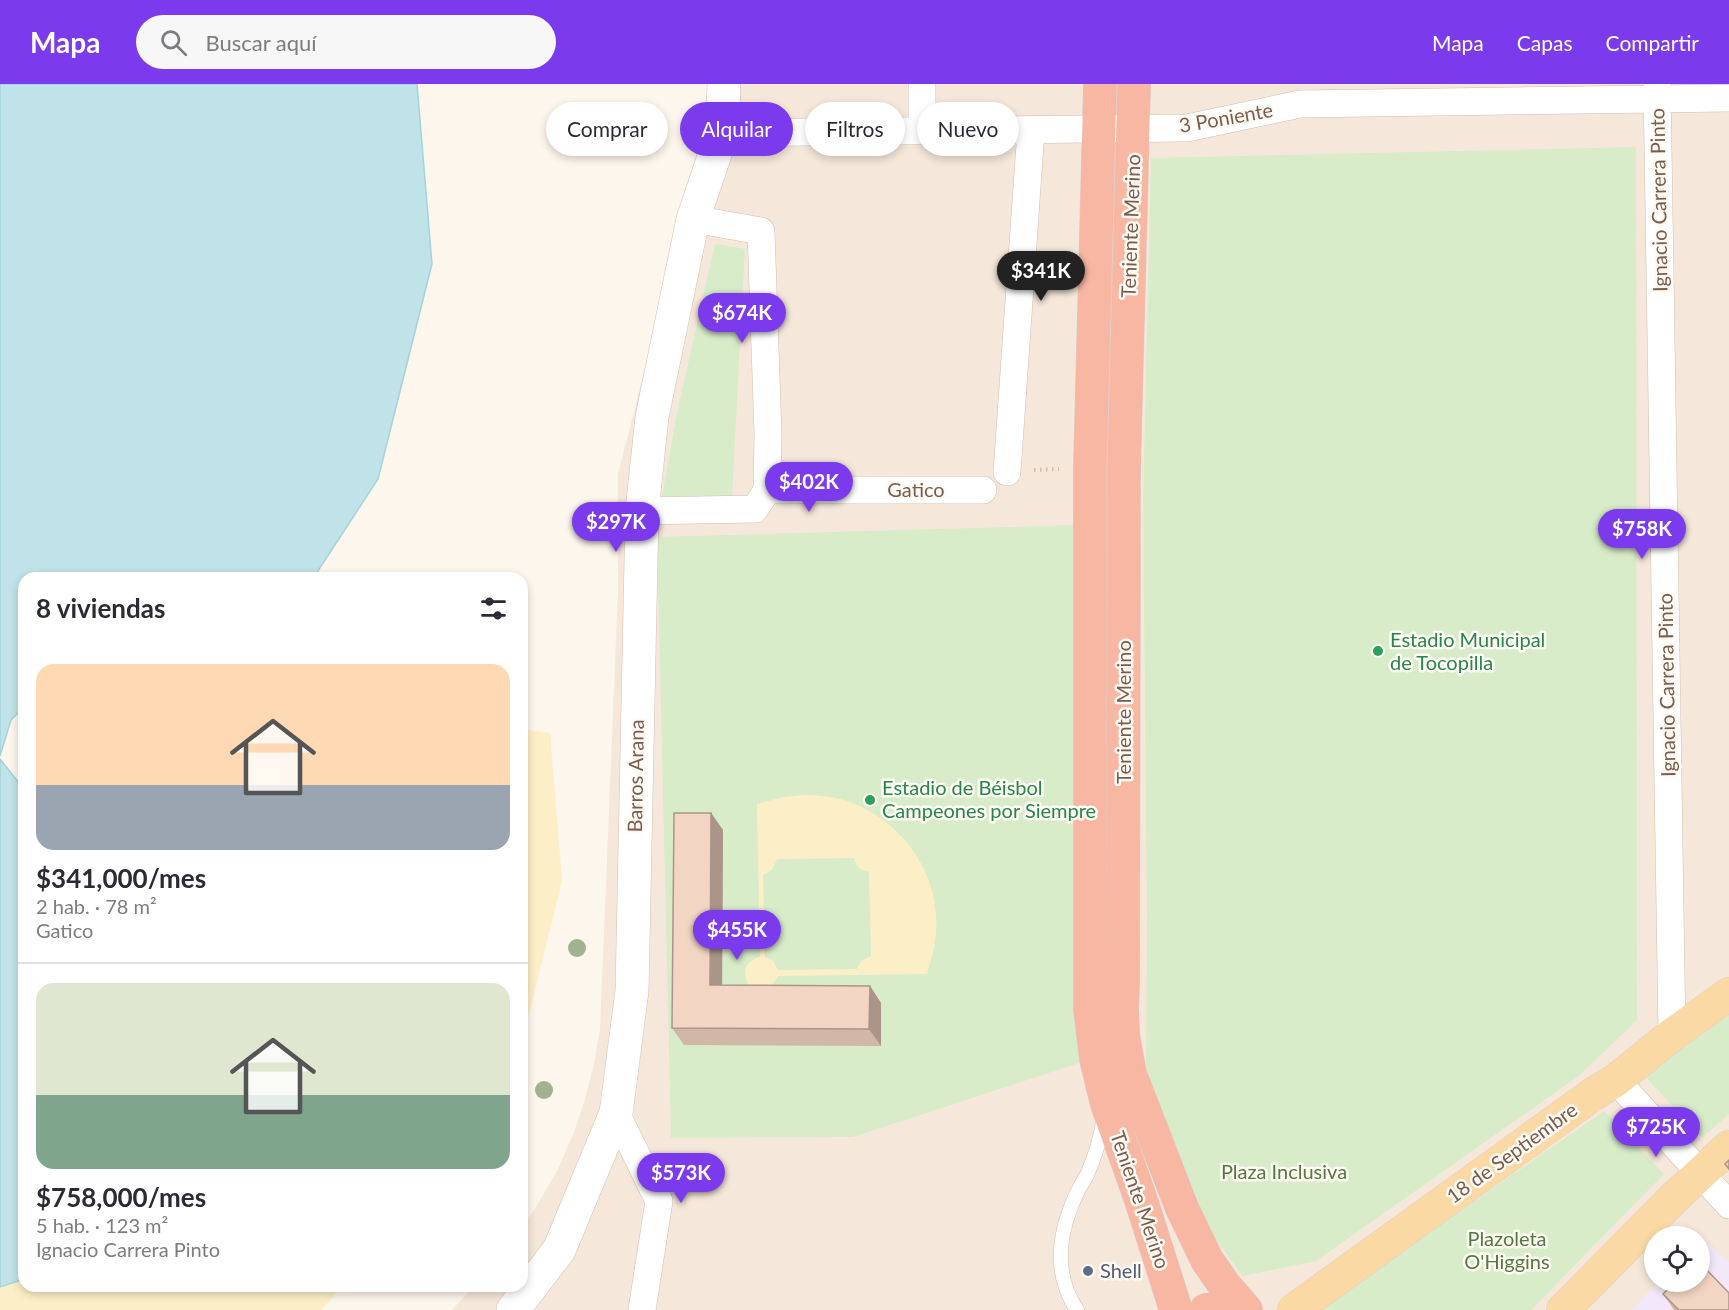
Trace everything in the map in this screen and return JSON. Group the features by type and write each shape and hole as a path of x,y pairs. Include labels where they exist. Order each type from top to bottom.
{"highway":[{"name":"Teniente Merino","path":"1100,84 1090,468 1090,1009 1096,1059 1107,1104 1176,1310"},
{"name":"Teniente Merino","path":"1134,84 1124,467 1123,1035 1130,1074 1182,1208 1207,1260 1246,1310"},
{"path":"1206,1310 1215,1308 1235,1310"}],"main road":[{"name":"18 de Septiembre","path":"1294,1310 1616,1080 1672,1035 1729,994"},
{"path":"1563,1310 1729,1147"}],"street":[{"name":"Barros Arana","path":"723,102 724,84"},
{"path":"922,84 922,102"},
{"name":"3 Poniente","path":"1019,129 1187,128 1300,94 1658,91 1729,98"},
{"name":"Ignacio Carrera Pinto","path":"1658,91 1672,1035"},
{"path":"1006,472 1031,129"},
{"name":"3 Poniente","path":"793,132 917,131"},
{"name":"Barros Arana","path":"528,1290 559,1250 616,1113 632,991 642,511 652,417 693,219 714,156"},
{"path":"642,511 755,509 767,490 761,231 693,219"},
{"name":"Gatico","path":"767,490 983,489"},
{"path":"1616,1080 1729,1205"},
{"path":"616,1113 659,1201 642,1310"},
{"name":"Barros Arana","path":"513,1310 527,1292"}],"lane":[{"path":"1077,1310 1063,1283 1060,1254 1067,1218 1094,1156 1107,1104"}],"shaded area":[{"path":"707,84 1729,84 1729,1310 452,1310 468,1292 528,1292 528,1218 557,1171 574,1132 594,1064 600,1029 618,591 618,474 699,156 793,156 793,102 706,102"},
{"path":"1710,1245 1729,1263 1729,1310 1631,1310 1650,1292 1710,1292"}],"green space":[{"name":"Estadio Municipal de Tocopilla","path":"1636,147 1637,1020 1580,1075 1316,1261 1243,1276 1210,1232 1146,1081 1147,914 1143,498 1151,158"},
{"path":"715,244 745,249 732,497 662,496 678,408"},
{"name":"Estadio de Béisbol Campeones por Siempre","path":"1077,525 1079,1063 853,1137 671,1138 657,537"},
{"path":"1729,1015 1729,1114 1702,1138 1644,1075"},
{"name":"Plazoleta O'Higgins","path":"1604,1111 1664,1174 1531,1310 1318,1310"}],"sand":[{"path":"528,730 550,733 562,880 528,1019"},
{"path":"813,795 847,801 885,821 901,836 925,870 936,911 934,948 927,974 778,976 772,986 749,986 745,976 746,967 751,961 760,957 757,804 779,798","holes":["854,858 859,868 869,872 871,956 861,961 857,969 778,970 773,961 765,957 763,875 772,870 777,859"]},
{"path":"18,1281 18,1292 338,1292 321,1310 0,1310 0,1287"}],"water":[{"path":"0,84 417,84 432,264 378,479 317,572 18,572 18,713 11,720 0,756"},
{"path":"0,759 18,782 18,1281 0,1287"}],"building":[{"path":"674,813 711,813 710,985 870,986 869,1029 672,1028"},
{"path":"1710,1273 1729,1293 1729,1310 1679,1310 1663,1294 1665,1292 1710,1292"}],"place":[{"name":"Estadio Municipal de Tocopilla","path":"1378,651"},
{"name":"Estadio de Béisbol Campeones por Siempre","path":"870,800"},
{"name":"Shell","path":"1088,1271"}],"park label":[{"name":"Plaza Inclusiva","path":"1284,1172"}]}
